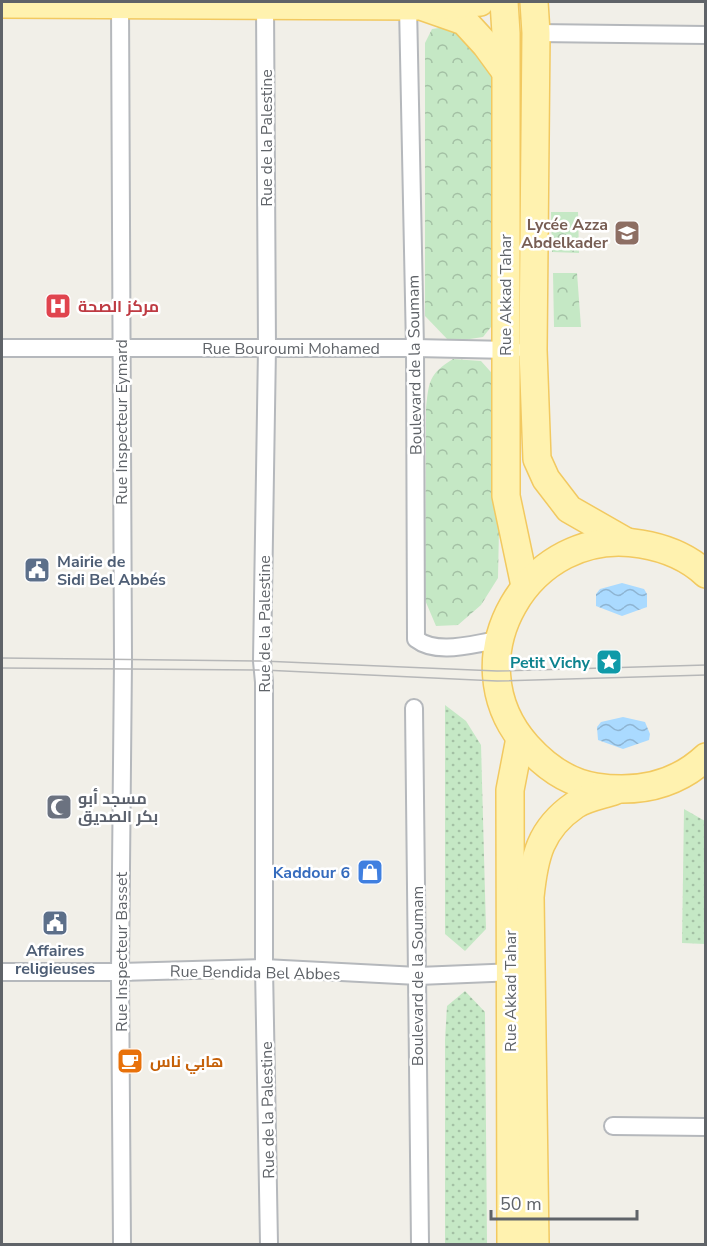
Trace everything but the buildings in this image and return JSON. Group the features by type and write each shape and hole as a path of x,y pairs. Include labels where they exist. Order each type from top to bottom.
{"main road":[{"name":"Rue Akkad Tahar","path":"504,2 506,33 506,496 525,586"},
{"name":"Rue Akkad Tahar","path":"534,2 536,33 533,350 537,459 546,479 569,509 625,541"},
{"path":"2,4 414,6 472,11 506,33 536,33"},
{"path":"472,11 486,45 505,72"},
{"path":"705,574 695,565 662,547 625,541 596,543 570,552 546,567 525,586 506,617 497,653 497,681 505,711 520,738 539,759 562,776 589,786 617,790 644,789 669,781 696,766 705,757"},
{"name":"Rue Akkad Tahar","path":"520,738 510,790 535,1245"},
{"path":"669,781 705,780"},
{"name":"Rue Akkad Tahar","path":"511,1245 520,972 533,864 548,830 576,804 617,790"}],"street":[{"name":"Rue Inspecteur Eymard","path":"120,4 123,660"},
{"name":"Rue de la Palestine","path":"265,4 267,348 262,660 269,1245"},
{"name":"Boulevard de la Soumam","path":"414,6 416,639 423,645 456,647 499,640"},
{"path":"536,33 705,35"},
{"name":"Rue Bouroumi Mohamed","path":"2,348 533,350"},
{"name":"Rue Inspecteur Basset","path":"122,1245 120,972 123,660"},
{"name":"Boulevard de la Soumam","path":"414,708 420,1245"},
{"name":"Rue Bendida Bel Abbes","path":"2,972 120,972 264,968 418,976 520,972"},
{"path":"612,1126 705,1127"}],"green space":[{"path":"446,27 470,39 492,74 499,317 483,337 450,342 425,316 425,43 432,29"},
{"path":"551,212 578,212 579,253 552,252"},
{"path":"553,273 577,273 581,327 554,327"},
{"path":"453,359 481,361 498,380 500,479 498,578 481,605 458,625 436,626 425,600 426,408 432,379 439,369"},
{"path":"445,705 466,721 481,745 486,929 465,951 445,934"},
{"path":"684,809 705,821 705,944 682,943"},
{"path":"465,991 485,1012 487,1244 445,1244 447,1006"}],"water":[{"path":"622,583 644,589 647,594 647,607 622,616 596,606 596,594 600,589"},
{"path":"623,717 645,722 650,734 649,740 623,749 598,740 597,727 601,722"}],"tram line":[{"path":"2,658 262,661 497,671 706,665"},
{"path":"2,668 263,670 497,681 706,675"}],"place":[{"name":"Lycée Azza Abdelkader","path":"627,233"},
{"name":"مركز الصحة","path":"58,306"},
{"name":"Mairie de Sidi Bel Abbés","path":"37,570"},
{"name":"Petit Vichy","path":"609,662"},
{"name":"مسجد أبو بكر الصديق","path":"59,807"},
{"name":"Kaddour 6","path":"370,872"},
{"name":"Affaires religieuses","path":"55,923"},
{"name":"هابي ناس","path":"130,1061"}]}
